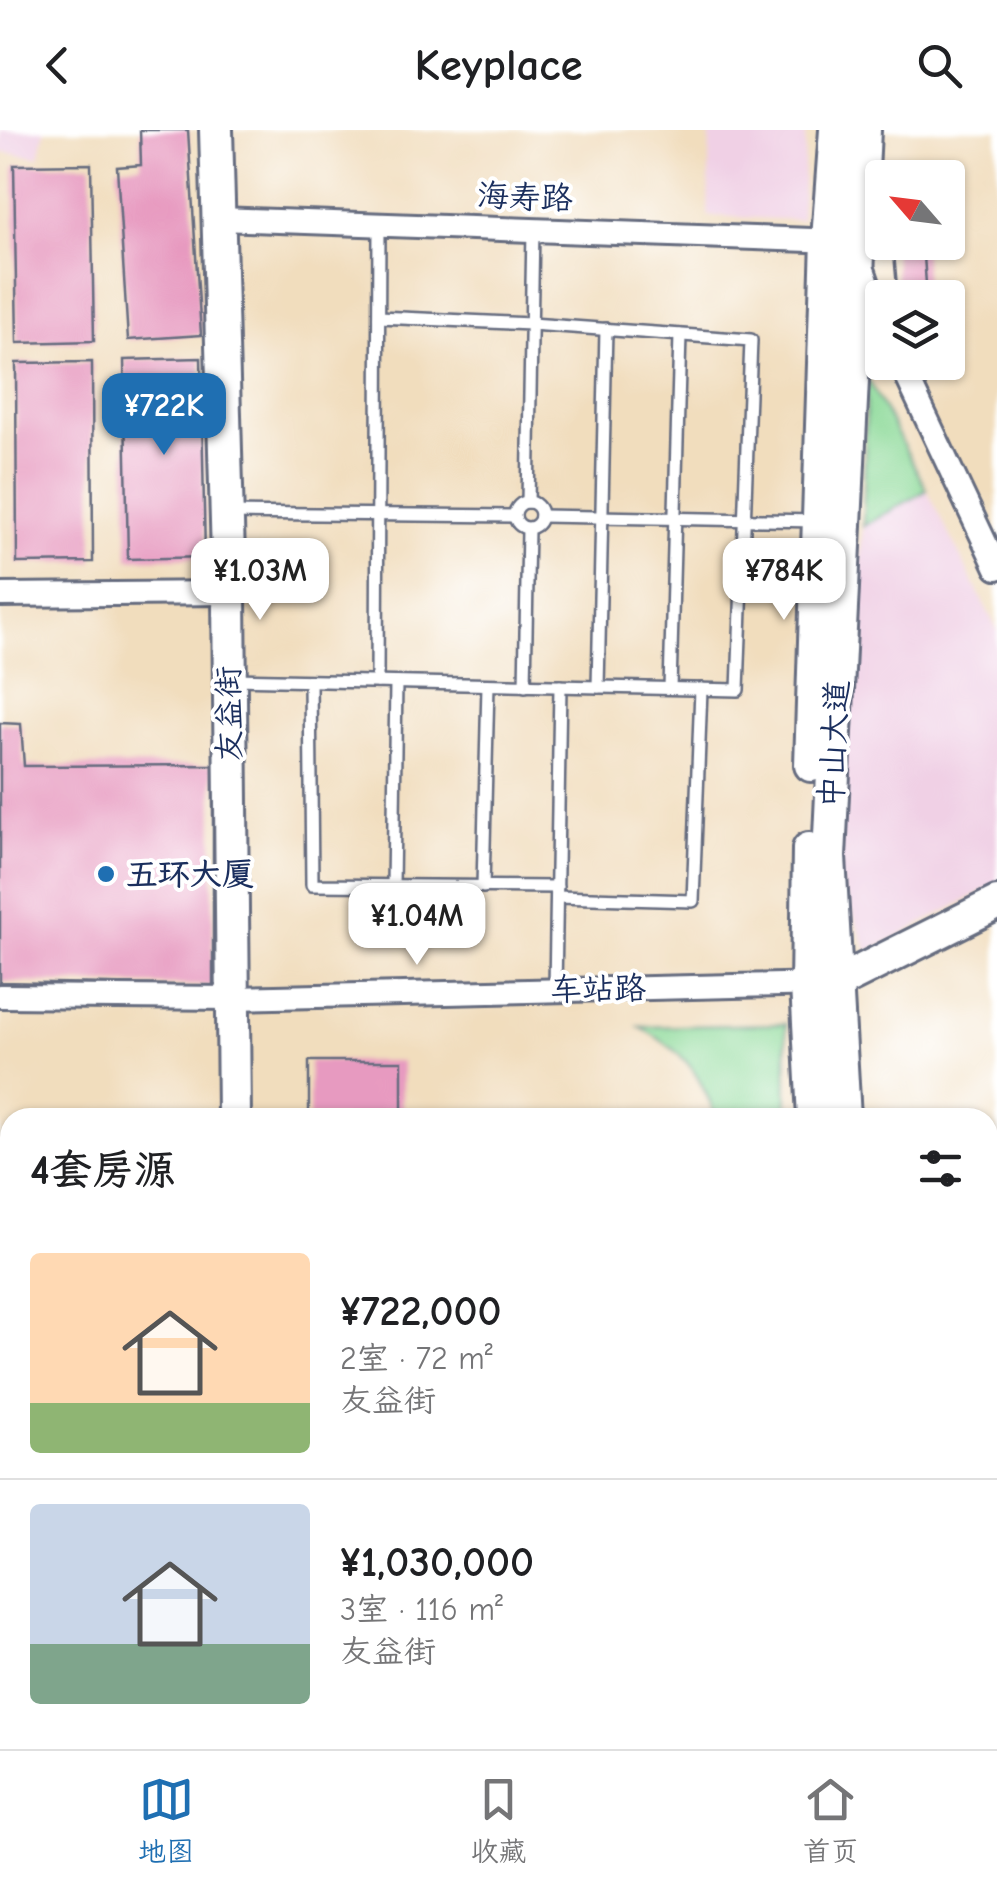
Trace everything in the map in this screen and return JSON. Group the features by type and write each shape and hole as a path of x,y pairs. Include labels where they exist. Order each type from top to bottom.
{"main road":[{"name":"友益街","path":"216,130 229,592 234,1108"},
{"name":"中山大道","path":"815,1108 829,857 842,242 836,130"},
{"name":"中山大道","path":"842,1108 821,984 818,521 842,242 864,130"},
{"name":"车站路","path":"821,984 997,903"}],"street":[{"name":"海寿路","path":"218,219 842,242"},
{"path":"842,242 865,288"},
{"path":"908,380 997,568"},
{"path":"0,596 229,592"},
{"name":"车站路","path":"0,996 233,998 821,984"}],"lane":[{"path":"377,682 379,224"},
{"path":"528,502 533,230"},
{"path":"229,679 738,690 750,340 379,317"},
{"path":"598,687 606,329"},
{"path":"670,688 680,335"},
{"path":"528,502 536,505 541,516 538,524 528,529 518,524 514,516 517,508 528,502"},
{"path":"227,513 514,516"},
{"path":"541,516 818,521"},
{"path":"525,686 528,529"},
{"path":"310,681 312,885 483,886 693,901 701,689"},
{"path":"393,886 396,683"},
{"path":"483,886 488,685"},
{"path":"554,990 560,686"}],"shaded area":[{"path":"0,130 45,130 39,157 0,152"},
{"path":"710,130 806,130 801,220 708,216"},
{"path":"927,490 997,630 997,884 868,952 835,870 863,526"}],"green space":[{"path":"867,380 869,380 927,490 863,526"},
{"path":"786,1024 787,1108 712,1108 688,1064 640,1027"}],"building":[{"path":"140,130 188,130 201,335 128,340 117,167 141,165"},
{"path":"91,164 94,341 17,343 14,165"},
{"path":"895,260 924,260 926,280 896,280"},
{"path":"201,358 205,557 128,559 124,360"},
{"path":"92,362 93,562 17,563 16,363"},
{"name":"五环大厦","path":"0,723 21,724 24,766 213,765 213,986 0,982"},
{"path":"309,1061 402,1061 402,1108 309,1108"}],"place":[{"name":"五环大厦","path":"106,874"}]}
